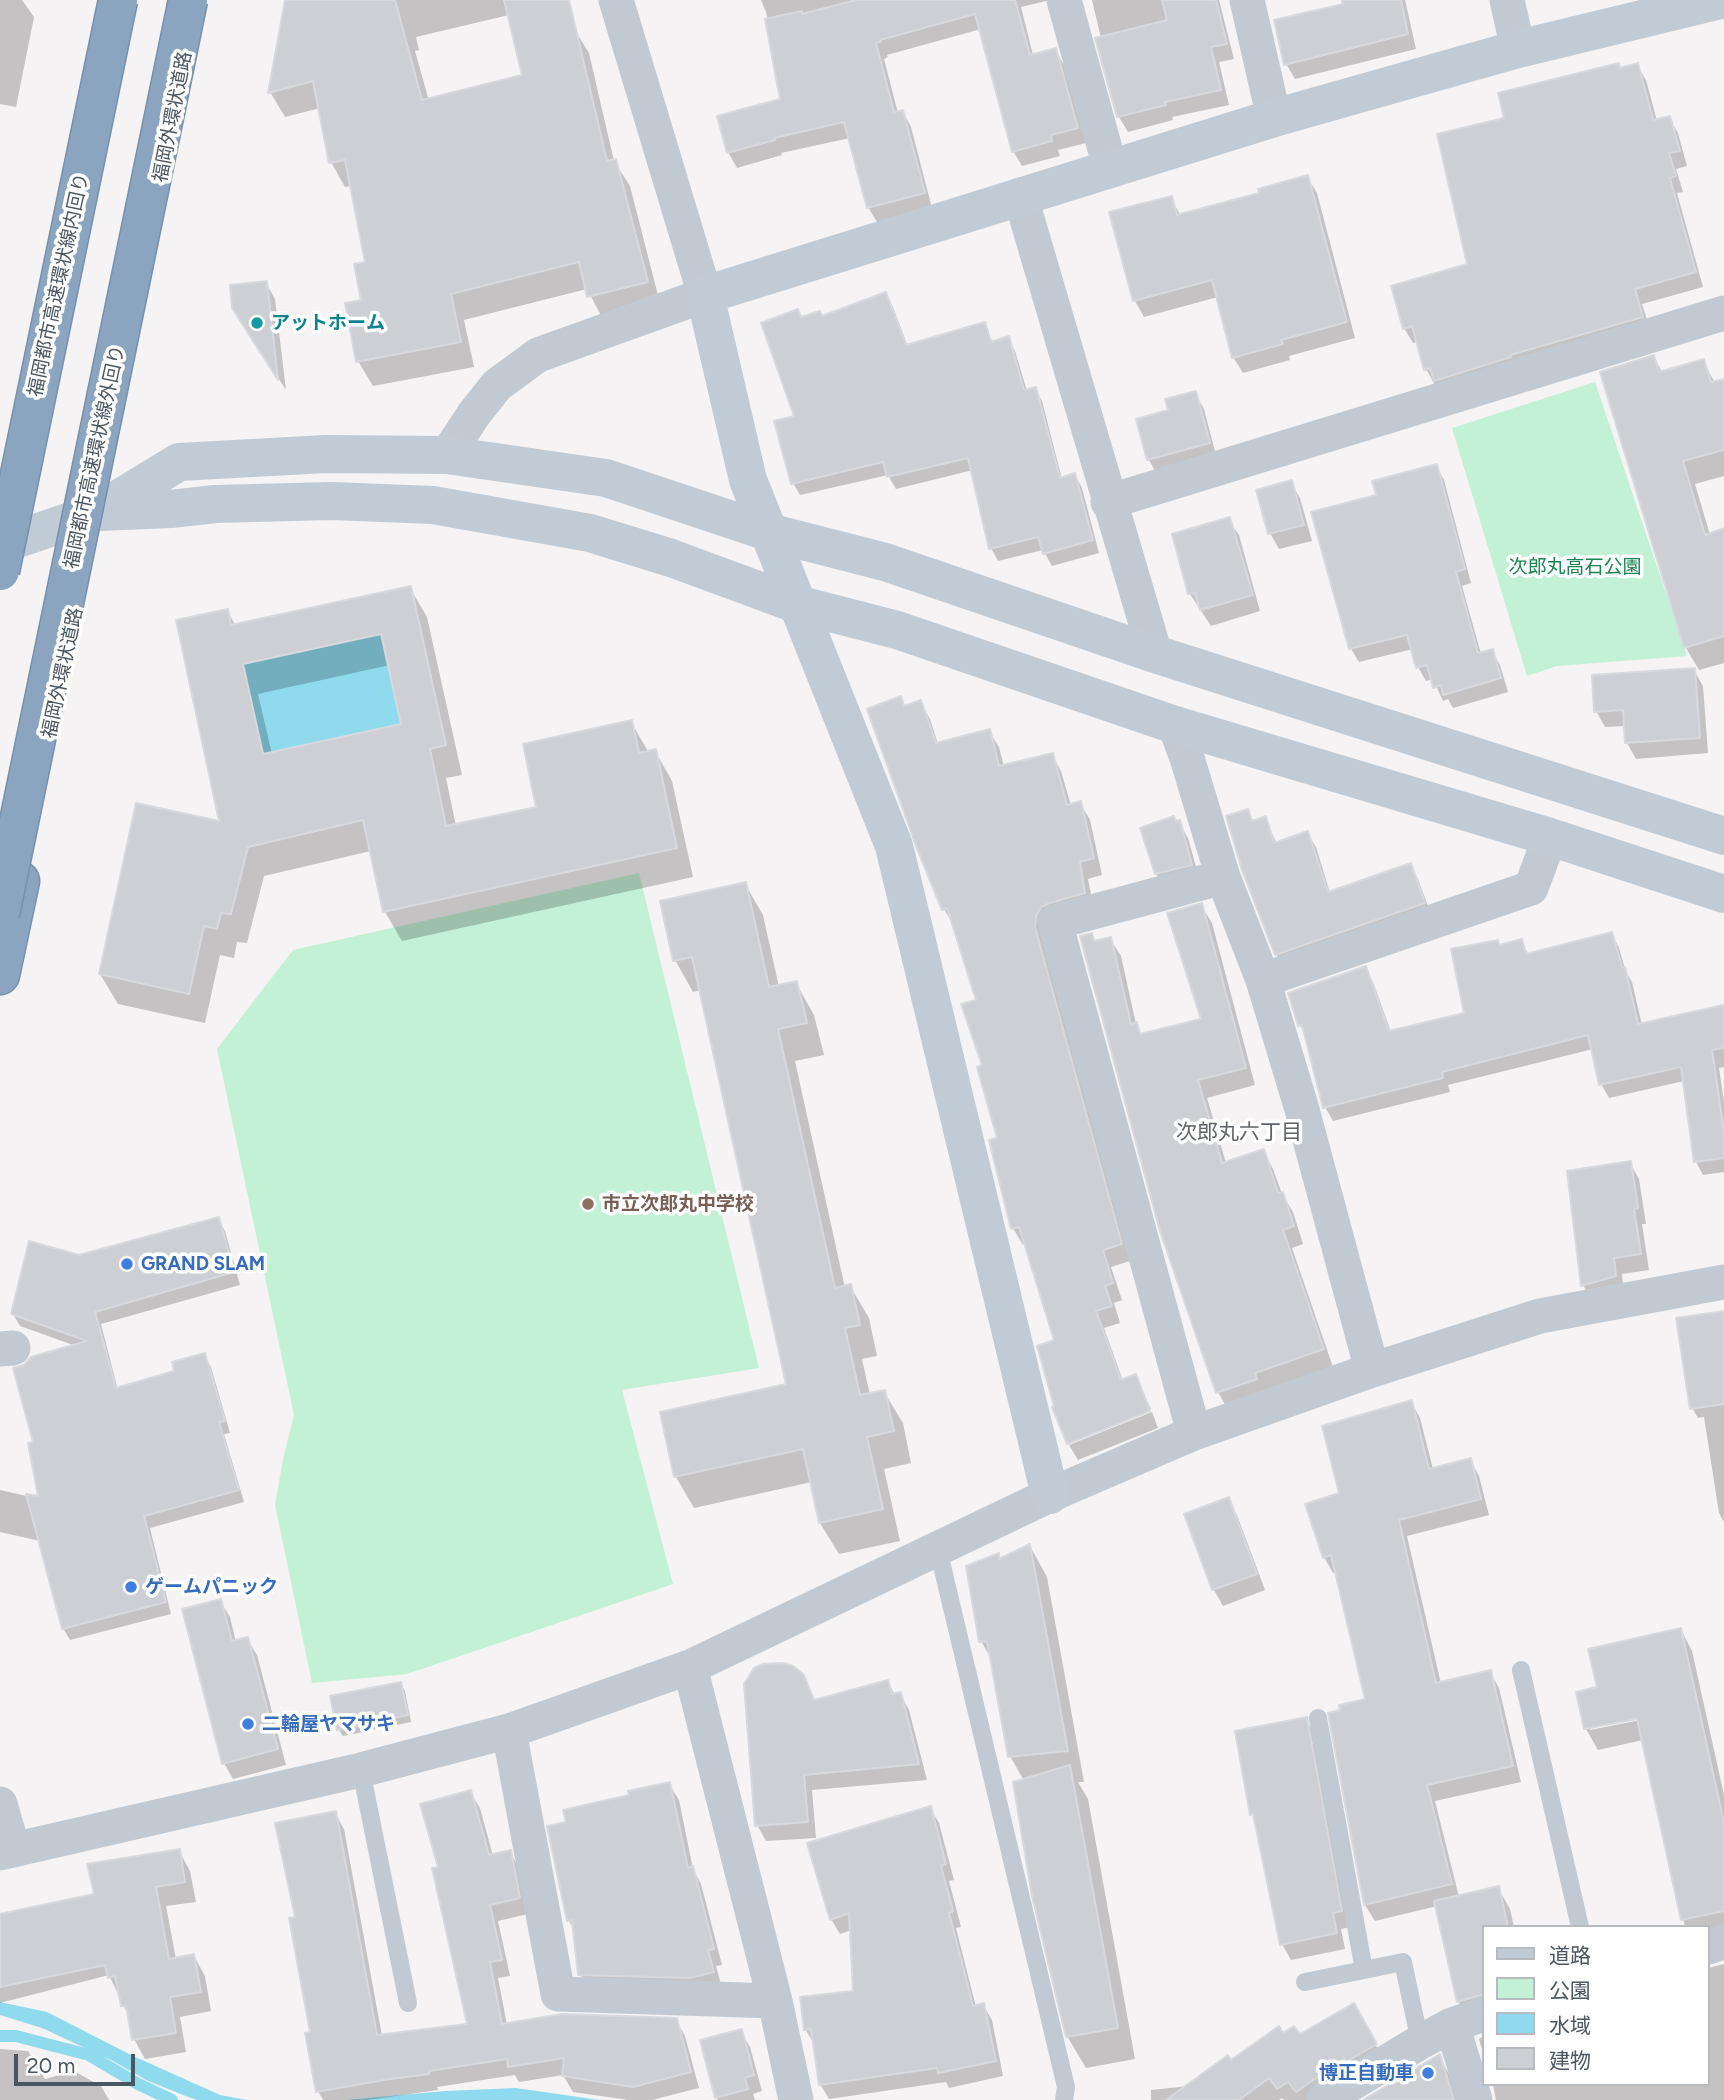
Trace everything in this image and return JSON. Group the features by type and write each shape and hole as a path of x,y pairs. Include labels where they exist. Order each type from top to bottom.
{"highway":[{"path":"0,524 57,264 108,0"},
{"name":"福岡都市高速環状線内回り","path":"0,571 118,0"},
{"name":"福岡都市高速環状線外回り","path":"0,914 188,0"},
{"name":"福岡外環状道路","path":"0,975 97,512 197,0"}],"street":[{"path":"617,0 705,295 748,480 894,846 1049,1495"},
{"path":"1065,0 1110,167"},
{"path":"1247,0 1274,118"},
{"path":"1507,0 1518,49"},
{"path":"447,455 497,385 538,355 705,295 1274,118 1518,49 1721,0"},
{"path":"1020,195 1108,502 1155,654"},
{"path":"1108,502 1724,313"},
{"path":"0,545 97,512 179,461 326,454 447,455 606,478 768,532 885,562 1155,654 1724,836"},
{"path":"97,512 170,509 215,503 332,501 433,505 590,533 671,558 796,604 897,630 1175,726 1550,837 1724,894"},
{"path":"1175,726 1223,877 1263,980 1301,1106 1372,1370"},
{"path":"1263,980 1531,888 1550,837"},
{"path":"1194,1433 1055,922 1223,877"},
{"path":"0,1804 7,1851 361,1770 509,1731 690,1667 1049,1495 1194,1433 1372,1370 1540,1316 1724,1282"},
{"path":"690,1667 775,2001 796,2100"},
{"path":"509,1731 558,1994 775,2001"},
{"path":"1324,2100 1420,2042 1452,2025 1482,2015"},
{"path":"1452,2025 1475,2100"}],"lane":[{"path":"938,1549 1066,2087 1064,2100"},
{"path":"1521,1670 1580,1925"},
{"path":"1318,1718 1364,1970"},
{"path":"361,1770 408,2003"},
{"path":"1304,1982 1402,1962 1420,2042"}],"green space":[{"name":"次郎丸高石公園","path":"1595,382 1687,656 1557,666 1527,676 1452,428"},
{"path":"639,873 759,1368 622,1390 673,1584 407,1674 312,1683 275,1505 294,1415 217,1049 293,950"}],"water":[{"path":"381,634 401,724 263,754 243,664"},
{"path":"0,2002 47,2012 131,2055 220,2095 247,2100 197,2100 183,2095 146,2080 113,2061 42,2028 0,2015"},
{"path":"516,2088 599,2100 346,2100 445,2091"}],"building":[{"path":"285,0 395,0 422,100 522,75 504,0 569,0 607,161 616,159 648,282 587,297 579,262 451,294 461,342 356,362 345,303 361,300 354,264 365,262 345,160 329,163 313,81 268,93"},
{"path":"856,0 1015,0 1030,55 1056,48 1078,128 1051,135 1052,141 1012,152 975,14 876,43 894,112 903,110 925,193 867,208 844,122 774,138 775,140 727,153 717,116 780,99 765,19 802,11 802,14"},
{"path":"1162,0 1216,0 1227,44 1211,47 1221,90 1165,102 1166,105 1117,117 1095,38 1167,20"},
{"path":"1342,0 1401,0 1408,34 1284,65 1274,20 1343,4"},
{"path":"1619,63 1620,68 1638,63 1653,120 1670,116 1680,151 1669,153 1676,176 1670,178 1696,272 1635,289 1643,317 1510,355 1511,357 1434,381 1430,368 1424,370 1412,326 1403,329 1391,286 1467,264 1437,134 1504,118 1498,93"},
{"path":"1308,175 1347,322 1281,340 1283,344 1232,358 1212,280 1133,301 1109,212 1172,196 1177,215 1259,193 1258,189"},
{"name":"アットホーム","path":"267,281 278,380 232,308 230,285"},
{"path":"886,292 906,345 985,322 991,342 1009,336 1024,390 1036,387 1060,478 1075,473 1093,540 1043,554 1038,537 989,549 968,458 887,477 883,462 791,484 774,421 794,416 761,323 798,309 801,317 820,311 822,316"},
{"path":"1654,355 1659,372 1704,359 1711,382 1724,379 1724,450 1683,461 1705,535 1724,528 1724,636 1684,648 1600,372"},
{"path":"1196,391 1210,443 1147,460 1136,419 1168,410 1165,399"},
{"path":"1437,464 1465,569 1456,572 1478,653 1493,649 1501,678 1443,695 1441,685 1433,688 1427,665 1416,668 1407,635 1349,649 1311,512 1376,495 1372,481"},
{"path":"1292,480 1304,525 1268,534 1256,490"},
{"path":"1230,517 1253,595 1200,610 1195,593 1188,594 1172,534"},
{"path":"411,586 446,745 430,749 446,826 536,807 523,744 632,720 639,753 656,749 677,848 383,912 363,820 248,847 231,914 221,913 217,929 204,926 189,994 99,974 136,803 219,821 176,620 228,609 231,625","holes":["381,634 401,724 263,754 243,664"]},
{"path":"1695,668 1700,738 1625,743 1623,710 1594,712 1592,675"},
{"path":"901,696 904,706 921,700 936,743 990,729 999,766 1053,753 1067,805 1081,801 1094,858 1080,862 1085,893 1041,907 1036,916 1035,927 1122,1244 1103,1250 1113,1283 1105,1286 1112,1306 1096,1311 1121,1380 1136,1374 1150,1411 1067,1444 1052,1407 1054,1406 1037,1346 1054,1340 1019,1227 1011,1229 989,1140 997,1138 977,1067 982,1065 961,1004 976,1000 947,908 942,910 916,846 867,709"},
{"path":"1248,809 1252,821 1266,816 1274,843 1308,831 1328,892 1411,863 1425,903 1275,955 1242,870 1226,816"},
{"path":"1174,816 1176,821 1180,820 1192,865 1155,874 1140,828"},
{"path":"746,882 769,987 797,981 807,1023 778,1029 835,1288 851,1284 860,1325 845,1328 860,1395 885,1390 894,1431 867,1437 883,1509 819,1523 803,1449 674,1477 660,1412 786,1384 692,957 673,961 660,901"},
{"path":"1202,903 1246,1068 1198,1080 1222,1163 1264,1149 1278,1193 1283,1192 1294,1226 1283,1230 1324,1349 1255,1373 1257,1379 1216,1393 1160,1231 1080,936 1092,933 1094,941 1111,937 1131,1024 1137,1022 1140,1034 1201,1019 1167,913"},
{"path":"1612,932 1622,967 1625,967 1638,1024 1724,1005 1724,1048 1712,1050 1724,1132 1724,1158 1694,1162 1681,1067 1599,1085 1588,1035 1442,1072 1443,1078 1323,1108 1302,1025 1298,1026 1288,993 1366,966 1389,1031 1464,1013 1451,949 1498,940 1499,945 1522,939 1526,954"},
{"path":"1631,1161 1638,1208 1634,1209 1641,1254 1614,1258 1616,1276 1581,1286 1567,1171"},
{"path":"219,1217 234,1272 95,1312 116,1388 174,1371 172,1362 205,1353 225,1421 219,1422 239,1490 144,1516 166,1602 62,1629 26,1494 38,1496 28,1443 33,1442 13,1368 24,1365 31,1357 87,1341 11,1314 29,1241 79,1255"},
{"path":"1724,1311 1724,1404 1690,1409 1676,1318"},
{"path":"1412,1400 1429,1469 1471,1458 1481,1499 1399,1520 1436,1683 1491,1670 1513,1766 1427,1785 1452,1884 1364,1905 1328,1713 1340,1710 1339,1705 1365,1699 1331,1555 1323,1558 1305,1504 1339,1493 1322,1426"},
{"path":"1229,1497 1257,1574 1212,1590 1184,1514"},
{"path":"1030,1544 1068,1751 1008,1757 987,1641 979,1642 966,1566 999,1553 999,1559"},
{"path":"221,1599 232,1641 248,1637 278,1749 222,1764 182,1609"},
{"path":"1681,1628 1724,1823 1724,1911 1681,1920 1637,1719 1584,1729 1576,1692 1597,1687 1588,1649"},
{"path":"784,1663 804,1675 814,1700 888,1680 892,1694 901,1692 919,1764 804,1775 808,1822 755,1826 744,1684 754,1668 763,1664"},
{"path":"401,1682 408,1715 337,1730 330,1696"},
{"path":"1307,1717 1342,1911 1333,1913 1337,1933 1280,1945 1253,1814 1250,1815 1235,1731"},
{"path":"1070,1765 1118,2028 1066,2037 1032,1896 1013,1782"},
{"path":"670,1782 688,1868 693,1866 714,1949 708,1950 714,1972 690,1978 578,1975 572,1920 567,1921 547,1826 566,1822 563,1810 629,1795 628,1791"},
{"path":"471,1790 489,1855 511,1850 520,1898 490,1905 502,1960 490,1962 502,2024 562,2014 677,2018 691,2072 633,2087 562,2076 564,2058 508,2067 507,2059 316,2092 305,2033 310,2032 289,1918 295,1917 275,1823 336,1811 377,2035 467,2024 432,1868 438,1867 420,1804"},
{"path":"931,1806 946,1864 941,1866 953,1911 949,1913 973,2006 984,2003 996,2061 938,2073 937,2068 819,2085 811,2029 804,2030 800,1997 853,1991 849,1913 830,1920 807,1843"},
{"path":"180,1849 185,1882 156,1887 169,1959 194,1954 201,1992 170,1997 176,2033 132,2040 126,2006 121,2006 115,1976 108,1978 105,1965 0,1987 0,1914 94,1894 87,1864"},
{"path":"1499,1886 1508,1925 1482,1925 1482,1995 1457,2002 1434,1901"},
{"path":"1354,2003 1377,2044 1346,2062 1344,2059 1296,2092 1288,2082 1277,2089 1269,2078 1239,2100 1166,2100 1228,2055 1231,2060 1279,2026 1283,2033 1294,2026 1300,2034"},
{"path":"742,2029 754,2075 745,2078 748,2089 715,2098 700,2040"},
{"name":"博正自動車","path":"1440,2054 1454,2100 1363,2100 1430,2060"}],"waterway":[{"path":"0,2036 16,2036 89,2055 138,2084 172,2100"}],"place":[{"name":"アットホーム","path":"257,323"},
{"name":"市立次郎丸中学校","path":"588,1204"},
{"name":"GRAND SLAM","path":"127,1264"},
{"name":"ゲームパニック","path":"131,1587"},
{"name":"二輪屋ヤマサキ","path":"248,1724"},
{"name":"博正自動車","path":"1428,2073"}],"district":[{"name":"次郎丸六丁目","path":"1239,1133"}]}
